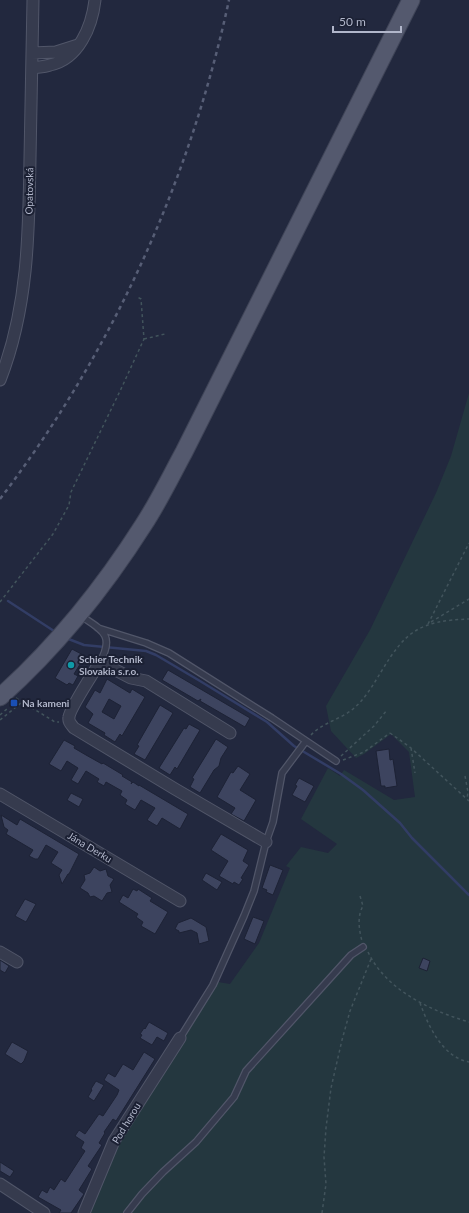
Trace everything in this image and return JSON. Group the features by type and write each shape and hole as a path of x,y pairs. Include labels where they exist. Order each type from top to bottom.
{"main road":[{"path":"0,697 79,615 144,524 164,488 411,0"}],"street":[{"name":"Opatovská","path":"0,380 18,320 25,280 29,209 33,0"},
{"path":"32,68 51,65 69,57 83,39 91,22 95,0"},
{"path":"32,53 56,52 78,45"},
{"path":"230,733 146,681 131,678 103,658 70,713 69,722 74,728 121,752 177,785 266,842"},
{"name":"Jána Derku","path":"0,794 180,901"},
{"path":"0,952 17,962"},
{"name":"Pod horou","path":"84,1213 114,1141 180,1038"},
{"path":"0,1184 44,1213"}],"lane":[{"path":"79,615 98,628 105,635 108,642 103,658"},
{"path":"98,628 146,643 169,653 220,684 336,761"},
{"path":"180,1038 212,985 244,916 254,891 266,842 276,811 282,773 288,763 298,754 306,741"},
{"path":"127,1213 142,1194 163,1172 196,1142 234,1097 246,1071 292,1019 351,955 364,947"}],"path":[{"path":"0,602 53,534 69,505 71,492 144,339 141,299 136,296"},
{"path":"144,339 165,334"},
{"path":"428,624 469,543"},
{"path":"428,624 469,599"},
{"path":"306,741 313,733 353,709 374,684 392,654 410,634 418,628 438,621 469,618"},
{"path":"17,700 55,722 69,722"},
{"path":"0,720 22,703"},
{"path":"342,754 374,726 388,710"},
{"path":"336,761 348,759 364,752 391,732 411,748 468,800"},
{"path":"411,748 415,773"},
{"path":"465,776 468,800"},
{"path":"360,896 363,906 359,912 359,924 364,947"},
{"path":"322,1213 326,1184 324,1157 326,1128 331,1088 350,1011 371,959 390,982 420,1003 453,1018 469,1022"},
{"path":"420,1003 425,1016 438,1039 446,1049 454,1055 469,1062"}],"shaded area":[{"path":"469,393 469,1213 89,1213 122,1134 218,982 230,984 259,943 290,868 286,866 301,847 328,853 337,844 301,819 328,768 340,776 344,770 394,800 415,797 409,752 391,734 364,754 356,758 331,731 326,706 370,630 436,493 451,456"}],"building":[{"name":"Schier Technik Slovakia s.r.o.","path":"72,649 85,656 74,674 78,676 73,685 69,683 67,685 55,678"},
{"path":"168,670 250,718 245,727 200,701 201,699 198,701 162,680"},
{"path":"107,679 130,693 132,689 145,697 122,736 120,734 115,742 104,735 105,733 88,723 93,714 85,707 95,690 100,693","holes":["109,699 121,706 114,719 102,712"]},
{"path":"160,705 173,713 145,760 134,754 139,746 137,745"},
{"path":"189,724 200,730 177,769 175,767 170,775 159,768 184,728 186,729"},
{"path":"216,739 228,747 221,758 219,766 214,770 200,793 190,787 194,779 192,778"},
{"path":"64,740 75,746 74,748 123,775 122,776 132,782 131,784 133,782 139,785 188,814 180,829 162,818 157,826 147,820 155,808 141,800 135,810 125,804 127,800 120,795 122,791 106,782 104,786 97,782 99,779 86,771 78,784 71,780 78,768 67,761 61,771 49,764"},
{"path":"389,749 390,760 393,759 397,786 385,788 385,786 381,786 376,751"},
{"path":"238,766 250,774 240,790 256,800 244,821 231,814 235,808 217,797 231,772 233,773"},
{"path":"299,778 314,786 305,802 292,795"},
{"path":"71,793 83,799 79,807 67,800"},
{"path":"1,815 17,825 20,819 79,854 62,884 59,875 62,870 51,863 58,852 46,845 38,859 29,856 33,850 6,834 8,830 4,827"},
{"path":"221,834 248,850 243,861 249,865 241,878 243,879 239,885 234,882 233,884 219,876 228,861 211,850"},
{"path":"270,865 283,870 273,895 266,892 267,890 262,888"},
{"path":"94,867 100,871 106,869 108,876 114,879 110,885 112,892 107,893 102,901 94,896 90,897 88,893 80,888 85,880 84,875 90,873"},
{"path":"206,873 222,882 217,890 202,880"},
{"path":"133,889 137,891 138,889 152,898 150,901 168,912 155,934 141,926 143,922 136,917 138,914 119,902 123,895 128,898"},
{"path":"25,899 36,904 26,922 15,916"},
{"path":"253,917 264,921 255,944 244,939"},
{"path":"191,918 206,927 209,941 199,944 197,933 191,930 179,933 179,931 175,929 178,923"},
{"path":"423,958 430,961 427,971 419,968"},
{"path":"0,960 9,966 5,973 0,970"},
{"path":"149,1022 168,1033 164,1041 157,1037 152,1045 140,1038 142,1035 140,1034"},
{"path":"12,1042 28,1051 24,1061 21,1064 5,1054"},
{"path":"144,1052 155,1059 116,1121 113,1119 104,1132 105,1133 99,1143 102,1145 88,1166 92,1169 79,1190 84,1194 71,1213 59,1213 61,1210 38,1197 42,1190 47,1193 50,1187 54,1190 61,1179 65,1182 85,1151 81,1148 84,1142 75,1136 79,1130 85,1134 99,1114 103,1116 117,1095 119,1090 104,1080 108,1073 115,1077 123,1064 133,1070"},
{"path":"96,1081 104,1085 94,1101 88,1097"},
{"path":"0,1162 14,1171 10,1177 0,1171"}],"waterway":[{"path":"8,601 57,633"},
{"path":"66,638 84,645 146,651 156,655 267,722 294,746 341,774 363,790 400,823 412,838 469,895"}],"railway":[{"path":"0,499 40,443 78,384 111,324 142,262 169,199 193,134 213,67 229,0"}],"place":[{"name":"Schier Technik Slovakia s.r.o.","path":"71,665"},
{"name":"Na kameni","path":"14,703"}]}
